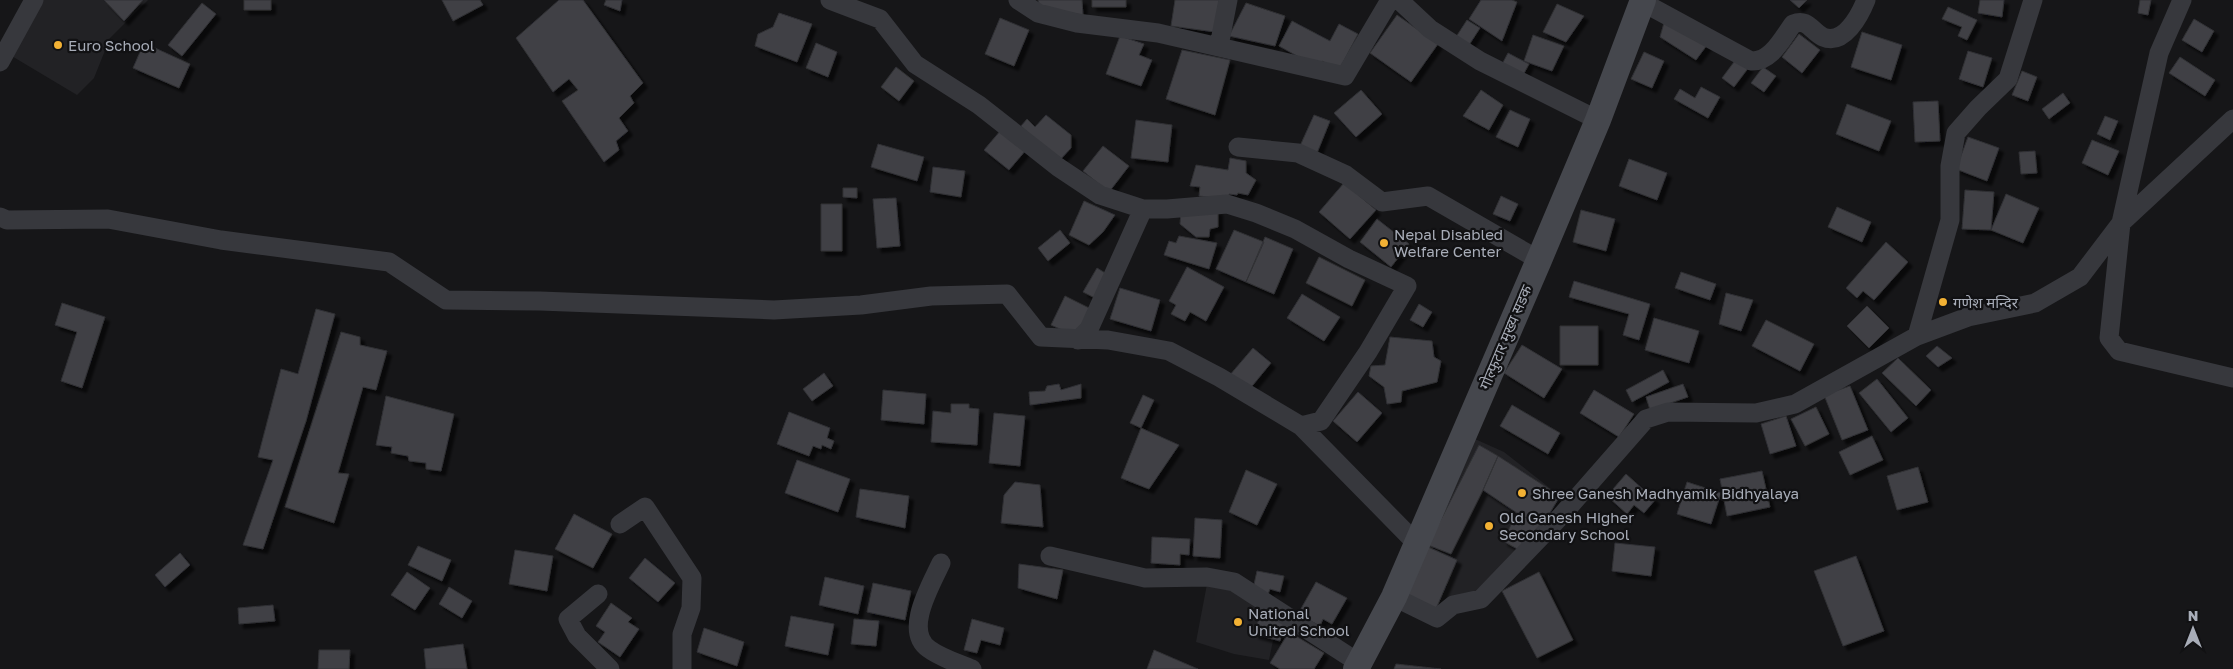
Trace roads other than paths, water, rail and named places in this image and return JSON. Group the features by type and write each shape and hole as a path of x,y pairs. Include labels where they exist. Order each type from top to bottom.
{"main road":[{"name":"गोल्फुटार मुख्य सडक","path":"1358,666 1394,597 1539,260 1598,120 1643,1"}],"street":[{"path":"0,62 34,0"},
{"path":"830,0 880,19 915,64 979,105 1058,167 1100,195 1143,209 1227,204 1256,212 1295,229 1349,259 1407,286 1368,352 1321,421 1301,426"},
{"path":"1018,0 1038,12 1077,23 1158,33 1345,76 1390,0"},
{"path":"1219,46 1228,0"},
{"path":"1399,0 1430,29 1480,61 1598,120"},
{"path":"1643,1 1750,61 1760,61 1772,52 1793,24 1798,22 1806,23 1822,36 1829,38 1840,35 1857,20 1866,0"},
{"path":"1917,336 1950,220 1950,166 1956,133 2008,79 2033,0"},
{"path":"2182,0 2159,53 2121,223 2109,338 2119,351 2233,378"},
{"path":"1394,597 1437,618 1453,605 1481,599 1561,516 1646,419 1668,412 1756,413 1795,404 1917,336 1968,317 2034,303 2080,277 2121,223 2233,119"},
{"path":"1238,147 1298,153 1346,175 1382,202 1428,196 1539,260"},
{"path":"1078,340 1089,329 1143,209"},
{"path":"2,220 108,219 221,240 388,262 446,300 540,301 774,310 860,305 932,296 1007,294 1041,338 1108,340 1169,351 1219,377 1301,426 1416,543"},
{"path":"620,524 645,506 692,578 691,608 682,634 682,669"},
{"path":"1050,556 1144,578 1207,577 1234,582 1358,666"},
{"path":"941,564 919,614 918,635 928,649 972,669"},
{"path":"598,594 568,619 577,636 610,669"}],"place":[{"name":"Euro School","path":"58,45"},
{"name":"Nepal Disabled Welfare Center","path":"1384,243"},
{"name":"गणेश मन्दिर","path":"1943,302"},
{"name":"Shree Ganesh Madhyamik Bidhyalaya","path":"1522,493"},
{"name":"Old Ganesh Higher Secondary School","path":"1489,526"},
{"name":"National United School","path":"1238,622"}]}
